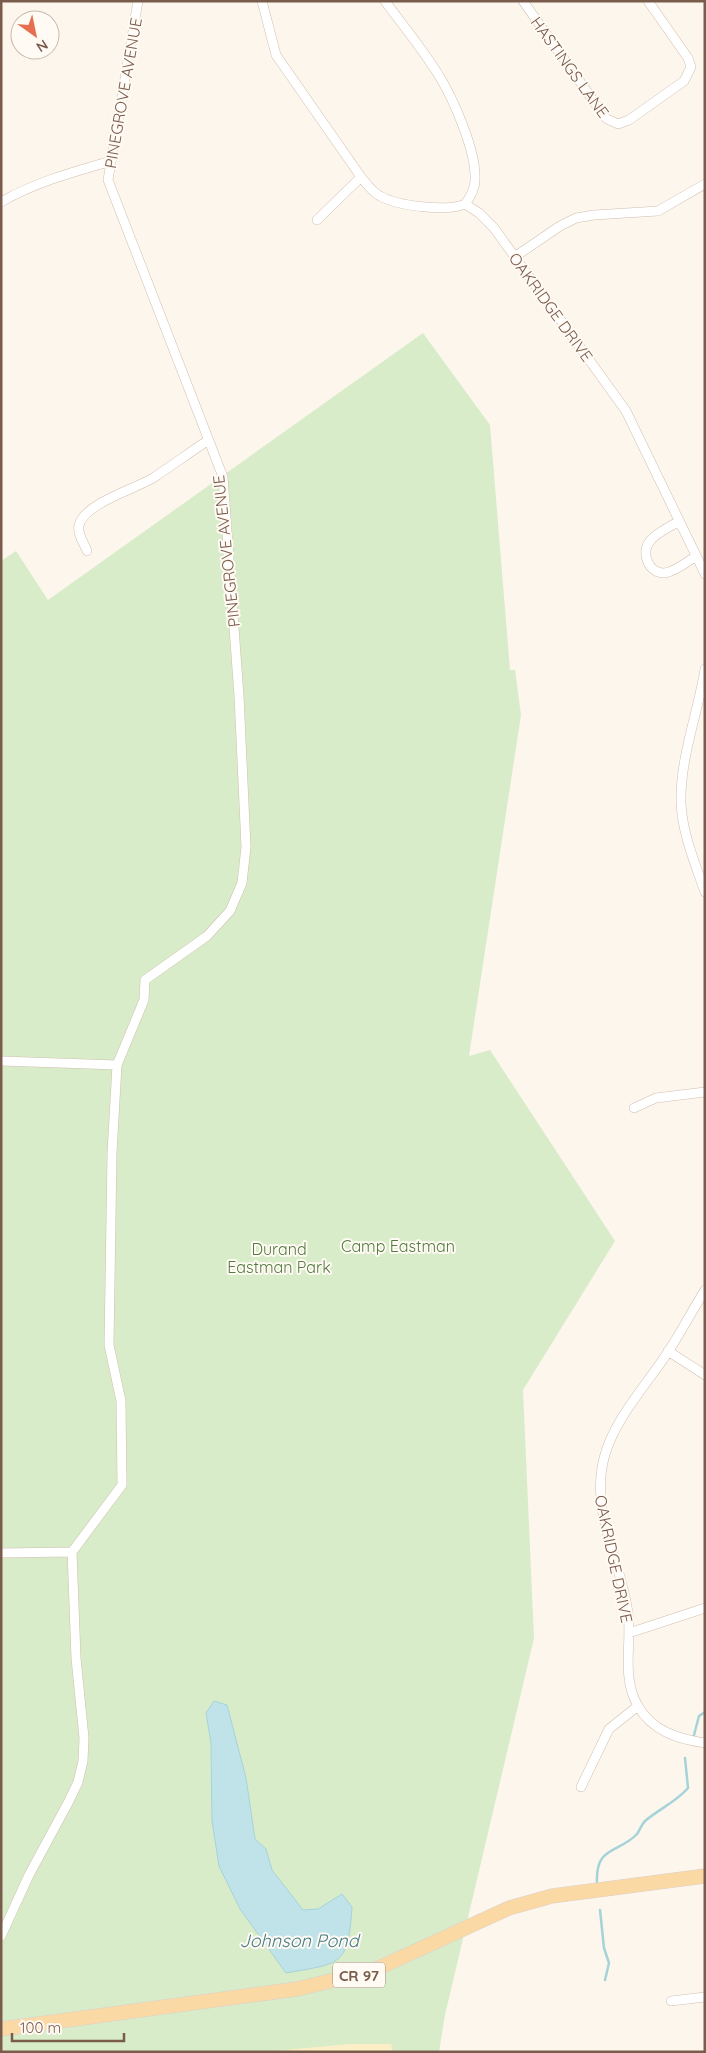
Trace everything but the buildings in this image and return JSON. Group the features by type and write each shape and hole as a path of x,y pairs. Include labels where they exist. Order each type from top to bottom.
{"main road":[{"name":"CR 97","path":"1,2029 297,1989 338,1981 372,1971 509,1908 552,1896 705,1876"}],"street":[{"name":"PINEGROVE AVENUE","path":"117,1065 144,1000 144,980 207,936 230,911 242,883 246,847 239,696 222,477 108,180 138,1"},
{"path":"262,1 276,55 360,177 380,196 400,203 444,208 465,204 473,192 476,175 471,154 457,116 441,80 385,1"},
{"name":"HASTINGS LANE","path":"522,1 595,103 612,123 618,124 629,120 684,81 691,67 688,58 648,1"},
{"path":"1,202 29,187 111,161"},
{"path":"317,220 360,177"},
{"path":"516,256 560,226 576,218 658,211 705,184"},
{"name":"OAKRIDGE DRIVE","path":"465,204 486,219 516,256 626,411 705,574"},
{"path":"87,551 80,537 79,526 84,517 110,498 152,478 207,441"},
{"path":"679,521 649,542 646,548 647,560 653,569 662,573 675,570 696,556"},
{"path":"705,669 681,791 682,816 705,892"},
{"path":"1,1061 117,1065 112,1153 109,1345 121,1401 122,1486 72,1552 76,1658 84,1738 83,1761 78,1782 29,1875 1,1936"},
{"path":"634,1108 656,1098 705,1092"},
{"name":"OAKRIDGE DRIVE","path":"705,1290 668,1351 610,1438 600,1476 600,1508 608,1544 625,1595 629,1633 628,1668 638,1706 663,1732 677,1738 705,1743"},
{"path":"668,1351 705,1375"},
{"path":"1,1554 72,1552"},
{"path":"629,1633 705,1608"},
{"path":"581,1787 608,1729 638,1706"},
{"path":"670,2001 705,1997"}],"green space":[{"name":"Durand Eastman Park","path":"423,333 490,425 510,670 515,670 521,715 469,1056 490,1050 615,1241 523,1390 534,1638 445,2015 439,2052 1,2052 1,561 16,551 48,600"}],"sand":[{"path":"350,2044 391,2044 393,2052 263,2052"}],"water":[{"name":"Johnson Pond","path":"214,1701 227,1705 246,1778 255,1839 266,1849 272,1870 303,1910 318,1909 342,1894 352,1907 348,1941 344,1952 330,1964 286,1973 240,1909 219,1866 212,1821 211,1743 206,1713"}],"waterway":[{"path":"694,1735 699,1716 705,1712"},
{"path":"597,1884 597,1871 604,1856 630,1840 637,1834 645,1821 688,1788 685,1758"},
{"path":"600,1910 604,1948 609,1963 605,1980"}],"park label":[{"name":"Camp Eastman","path":"398,1246"}]}
